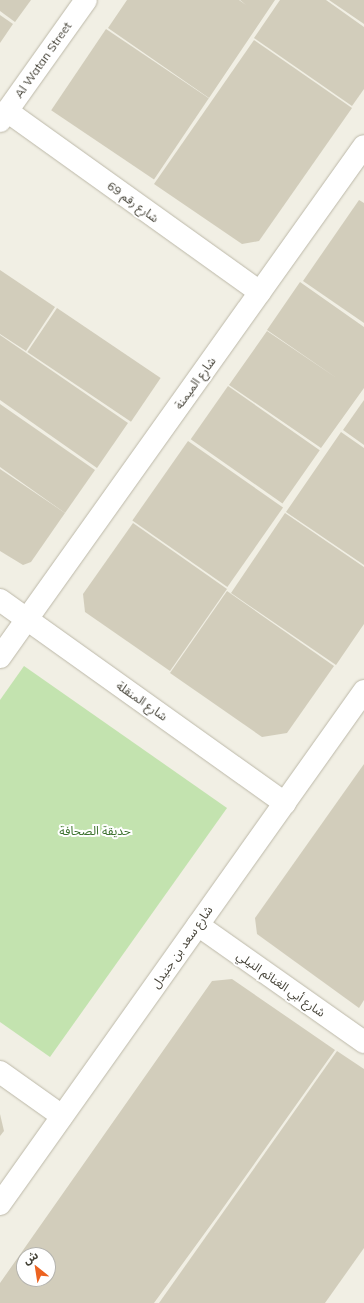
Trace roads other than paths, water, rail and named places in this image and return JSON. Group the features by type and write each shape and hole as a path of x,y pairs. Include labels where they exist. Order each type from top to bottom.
{"street":[{"name":"Al Watan Street","path":"3,116 86,0"},
{"name":"شارع رقم 69","path":"3,116 260,292"},
{"name":"شارع الميمنة","path":"0,657 364,146"},
{"name":"شارع المنقلة","path":"0,600 285,803"},
{"name":"شارع سعد بن جنيدل","path":"0,1204 364,691"},
{"name":"شارع أبي الغنائم النيلي","path":"198,925 364,1042"},
{"path":"0,1072 62,1116"}],"park label":[{"name":"حديقة الصحافة","path":"95,831"}]}
